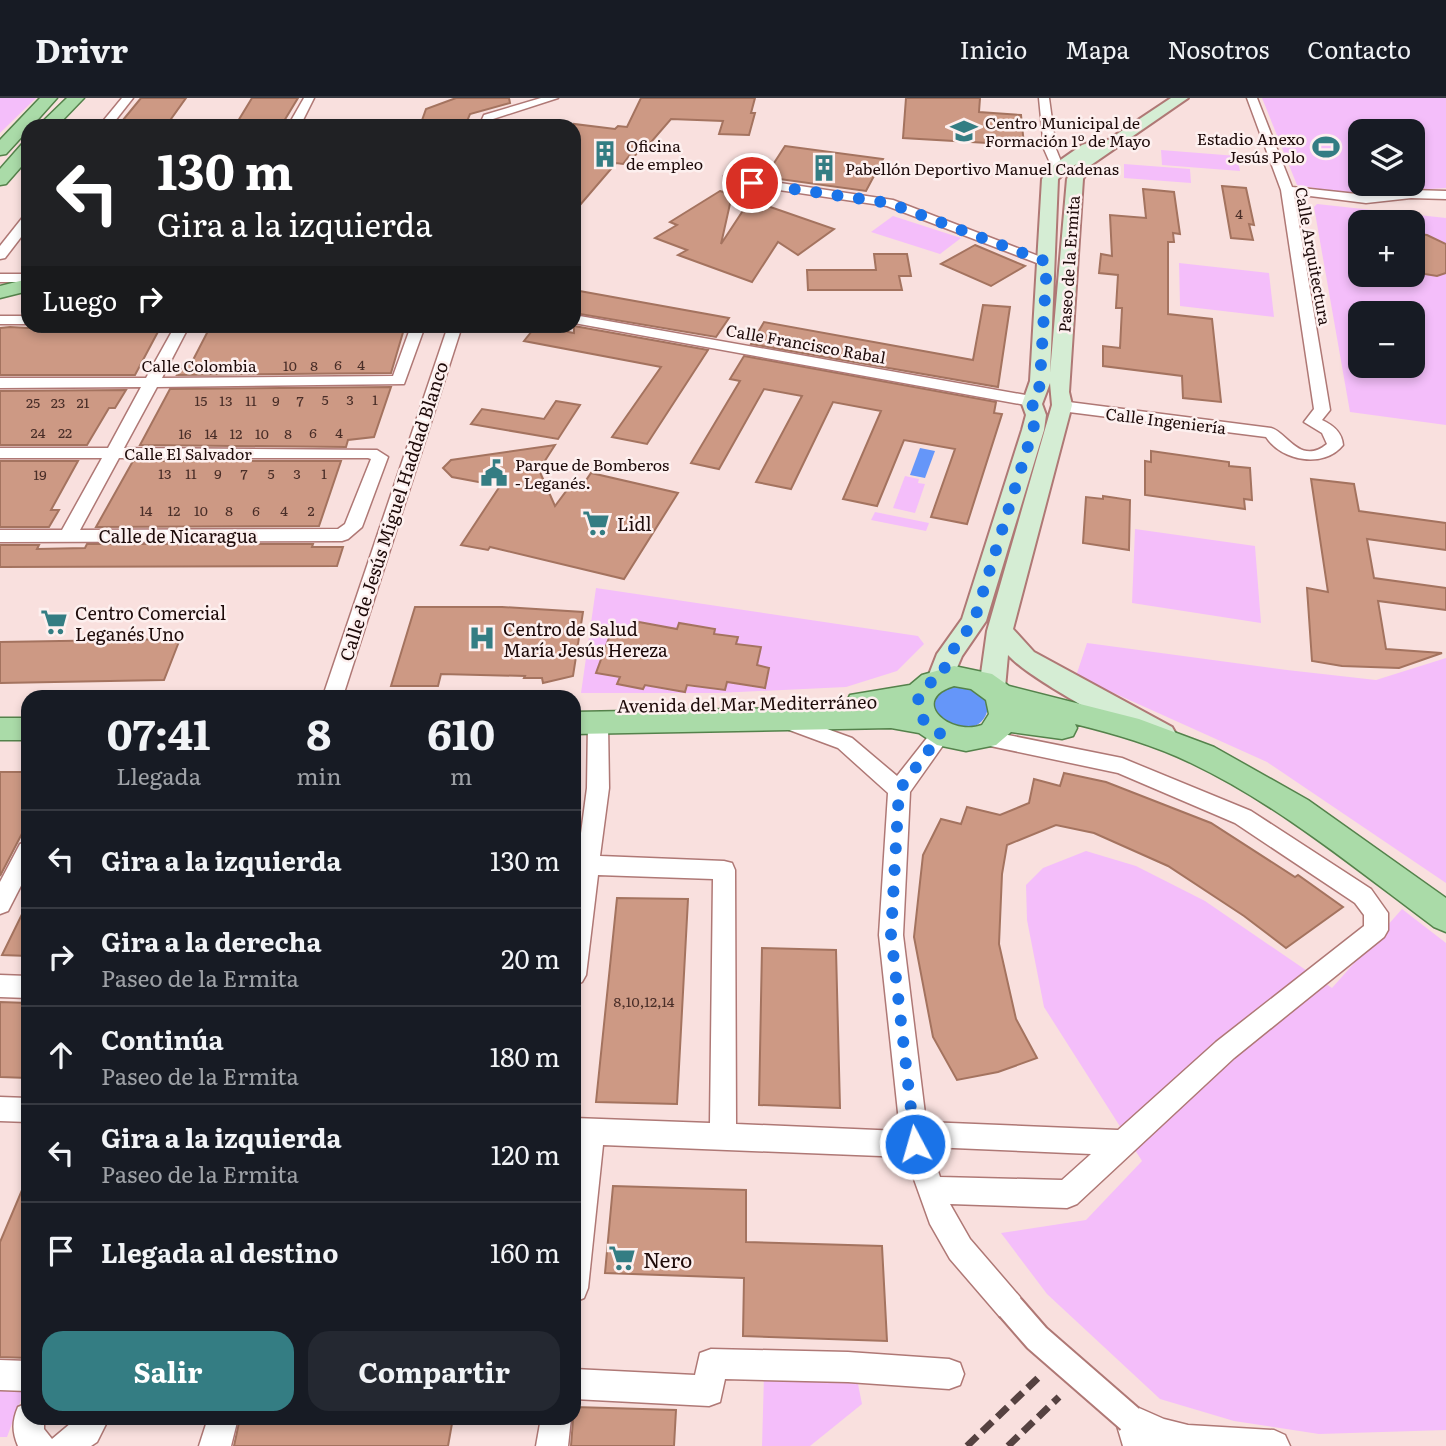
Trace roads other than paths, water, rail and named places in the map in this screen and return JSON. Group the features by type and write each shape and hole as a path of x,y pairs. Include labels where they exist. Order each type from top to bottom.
{"main road":[{"path":"29,119 49,98"},
{"path":"54,119 76,98"},
{"path":"1058,169 1163,98"},
{"name":"Paseo de la Ermita","path":"995,710 995,652 1061,404 1075,179 1085,162 1181,98"},
{"path":"0,150 21,128"},
{"path":"0,180 21,156"},
{"name":"Paseo de la Ermita","path":"932,707 950,654 974,621 1033,430 1036,415 1032,400 1040,381 1050,179 1058,169"},
{"path":"1032,400 1042,410 1061,404"},
{"path":"1000,631 1025,657 1055,676 1259,786 1446,917"},
{"path":"1202,754 1113,723 995,710 954,738 932,707 968,677 995,710 1092,732 1170,759 1296,811"},
{"name":"Avenida del Mar Mediterráneo","path":"582,718 862,703 932,707"},
{"name":"Avenida del Mar Mediterráneo","path":"582,718 891,718 932,707"},
{"path":"0,710 21,710"},
{"path":"0,729 21,729"}],"street":[{"path":"111,119 128,98"},
{"path":"298,119 309,98"},
{"path":"487,119 553,98"},
{"path":"1044,98 1050,149 1058,169"},
{"name":"Calle Arquitectura","path":"1252,98 1287,190 1322,410 1312,422 1333,435 1335,441 1332,450 1319,454 1301,454 1284,447 1271,433"},
{"path":"1050,149 1060,154 1080,153"},
{"name":"Paseo de la Ermita","path":"729,179 889,203 1047,262"},
{"path":"1287,190 1366,199 1411,194 1446,195"},
{"path":"0,255 21,229"},
{"path":"0,267 16,283"},
{"path":"0,285 16,283"},
{"path":"0,320 21,320"},
{"name":"Calle Francisco Rabal","path":"581,320 1032,400"},
{"path":"68,536 178,333"},
{"name":"Calle Colombia","path":"0,383 399,381 416,333"},
{"name":"Calle de Jesús Miguel Haddad Blanco","path":"335,690 450,333"},
{"name":"Calle Ingeniería","path":"1061,404 1271,433"},
{"name":"Calle El Salvador","path":"0,453 376,454 380,457 353,527"},
{"name":"Calle de Nicaragua","path":"0,536 342,535 353,527"},
{"path":"932,707 899,790 891,935 914,1139 940,1214 960,1249 1037,1338 1135,1432 1161,1434 1181,1443 1274,1446"},
{"path":"930,1190 1067,1194 1225,1050 1376,930 1376,913 1363,896 1243,817 995,710"},
{"path":"582,718 598,788 582,880 724,870 723,1136"},
{"name":"Avenida del Mar Mediterráneo","path":"781,720 845,743 899,790"},
{"path":"0,904 21,864"},
{"path":"0,986 21,987"},
{"path":"0,1109 21,1110"},
{"path":"581,1150 582,1131 1124,1143"},
{"path":"581,1384 709,1391 711,1364 848,1367 949,1374"},
{"path":"0,1375 21,1376"},
{"path":"29,1425 29,1435 39,1446"},
{"path":"64,1446 86,1431 90,1425"},
{"path":"215,1446 221,1425"},
{"path":"552,1446 555,1425"}],"water":[{"path":"920,448 935,451 925,478 910,475"},
{"path":"946,685 966,686 986,699 988,707 981,722 963,729 949,726 932,715 930,697"}],"railway":[{"path":"967,1446 1038,1378"},
{"path":"1008,1446 1059,1397"}],"place":[{"name":"Centro Municipal de Formación 1º de Mayo","path":"964,131"},
{"name":"Estadio Anexo Jesús Polo","path":"1326,147"},
{"name":"Oficina de empleo","path":"605,154"},
{"name":"Pabellón Deportivo Manuel Cadenas","path":"824,168"},
{"name":"Parque de Bomberos - Leganés.","path":"494,473"},
{"name":"Lidl","path":"596,523"},
{"name":"Centro Comercial Leganés Uno","path":"54,622"},
{"name":"Centro de Salud María Jesús Hereza","path":"482,638"},
{"name":"Nero","path":"622,1258"}]}
